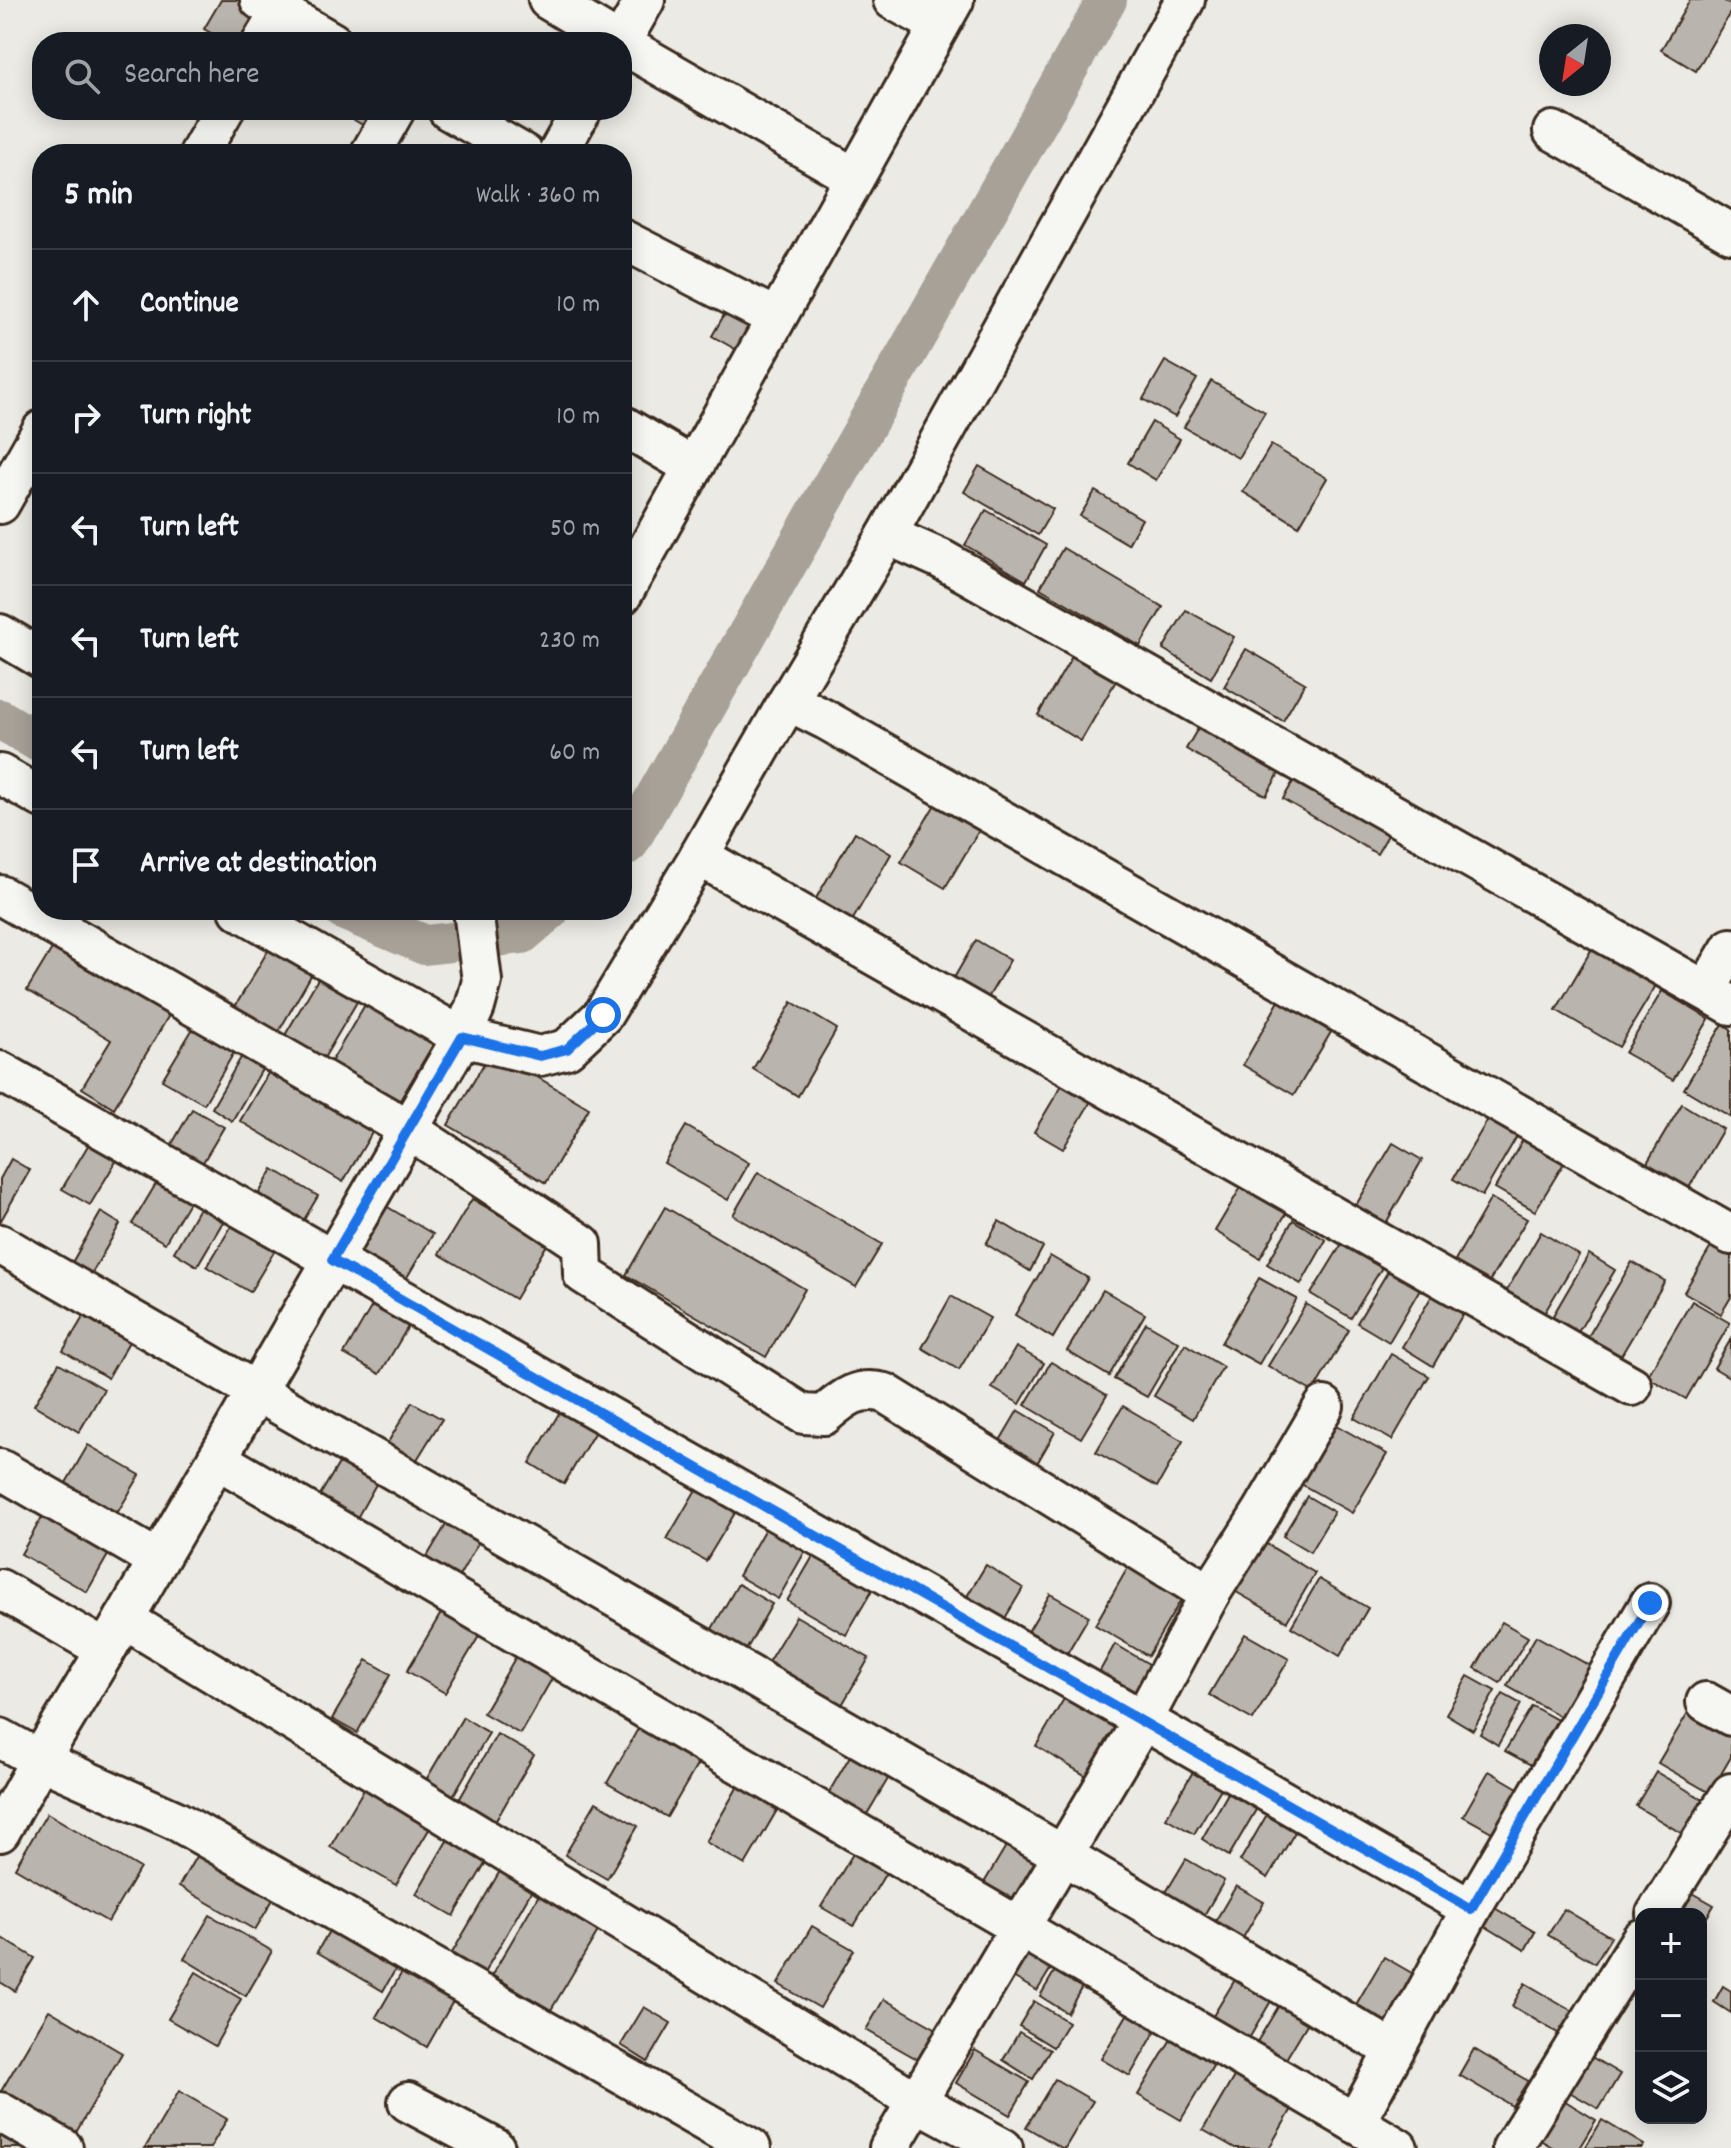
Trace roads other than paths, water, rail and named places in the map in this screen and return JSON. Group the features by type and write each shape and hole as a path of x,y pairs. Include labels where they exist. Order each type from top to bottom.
{"street":[{"path":"548,0 602,32"},
{"path":"626,32 645,0"},
{"path":"632,577 946,13 893,0"},
{"path":"257,920 462,1037 540,1056 567,1049 603,1015 887,535 1185,0"},
{"path":"267,18 305,32"},
{"path":"632,50 854,177"},
{"path":"205,144 218,120"},
{"path":"376,144 389,120"},
{"path":"472,120 529,144"},
{"path":"557,144 575,120"},
{"path":"1553,131 1731,233"},
{"path":"632,244 776,318"},
{"path":"632,431 693,467"},
{"path":"0,504 32,448"},
{"path":"887,535 941,559 1718,997 1731,948"},
{"path":"0,634 32,653"},
{"path":"788,701 840,727 1731,1235"},
{"path":"0,774 32,792"},
{"path":"699,856 1632,1386"},
{"path":"0,895 32,913"},
{"path":"44,920 408,1129 582,1244 583,1274 803,1414 824,1415 846,1396 870,1389 885,1393 1210,1594"},
{"path":"0,1832 462,1037 482,981 474,920"},
{"path":"0,1071 1471,1909"},
{"path":"0,1244 1063,1855 1393,2050"},
{"path":"889,2148 1143,1720 1210,1594 1324,1406"},
{"path":"217,1459 1398,2148"},
{"path":"0,1469 158,1560"},
{"path":"0,1589 115,1635 916,2101 1003,2148"},
{"path":"1355,2123 1471,1909 1650,1603"},
{"path":"0,1738 40,1760 175,1820 751,2148"},
{"path":"1660,1908 1731,1793"},
{"path":"1512,2148 1635,1949"},
{"path":"408,2102 495,2148"},
{"path":"0,2112 63,2148"}],"waterway":[{"path":"632,838 1107,0"},
{"path":"0,719 32,738"},
{"path":"366,920 425,945 522,934 538,920"}]}
